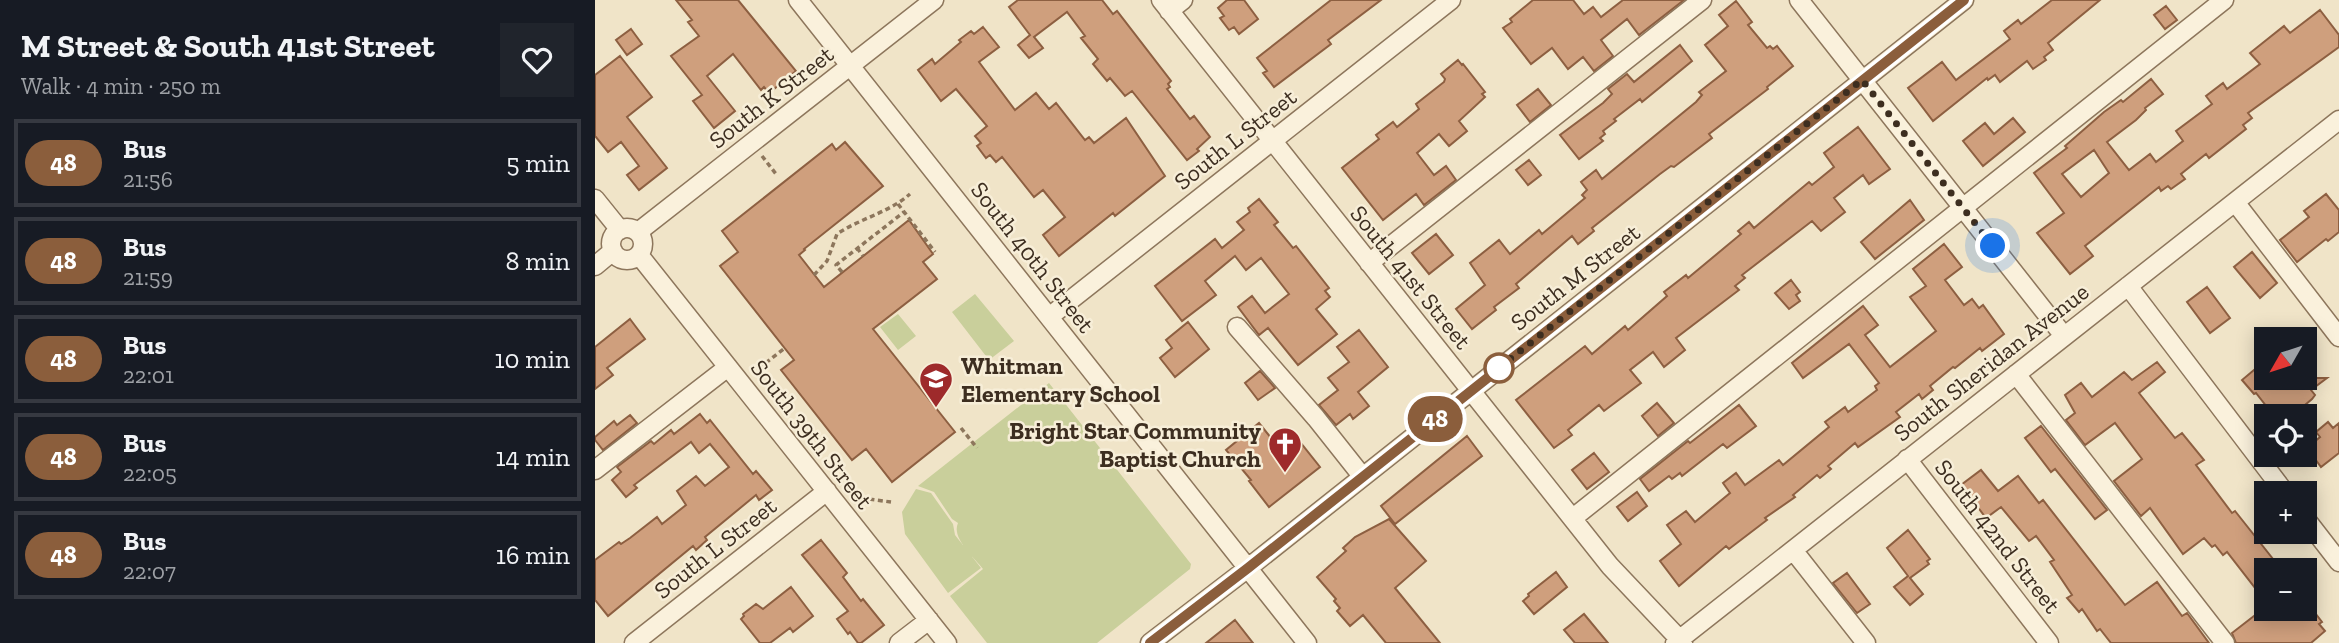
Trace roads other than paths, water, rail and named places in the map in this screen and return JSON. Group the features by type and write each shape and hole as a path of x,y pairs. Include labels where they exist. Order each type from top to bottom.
{"street":[{"name":"South 40th Street","path":"798,0 1307,643"},
{"name":"South K Street","path":"629,231 934,0"},
{"name":"South L Street","path":"1049,317 1451,0"},
{"path":"1369,263 1702,0"},
{"path":"1799,0 2064,336"},
{"name":"South M Street","path":"1150,643 1964,0"},
{"path":"1573,518 2224,0"},
{"name":"South 41st Street","path":"1171,4 1272,141 1369,263 1626,584 1679,641"},
{"name":"South Sheridan Avenue","path":"1679,641 2339,120"},
{"path":"595,199 629,231 643,246 639,255 625,260 613,251 613,237 629,231"},
{"path":"2235,202 2339,337"},
{"path":"595,266 613,251"},
{"name":"South 39th Street","path":"639,255 947,643"},
{"path":"2128,286 2276,481"},
{"path":"1237,327 1363,476"},
{"path":"595,470 728,367"},
{"path":"2016,374 2225,643"},
{"name":"South 42nd Street","path":"1907,459 2049,643"},
{"name":"South L Street","path":"634,643 827,491"},
{"path":"2317,534 2339,562"},
{"path":"1793,550 1866,643"},
{"path":"899,643 929,620"}],"place":[{"name":"Whitman Elementary School","path":"936,409"},
{"name":"Bright Star Community Baptist Church","path":"1285,474"}]}
